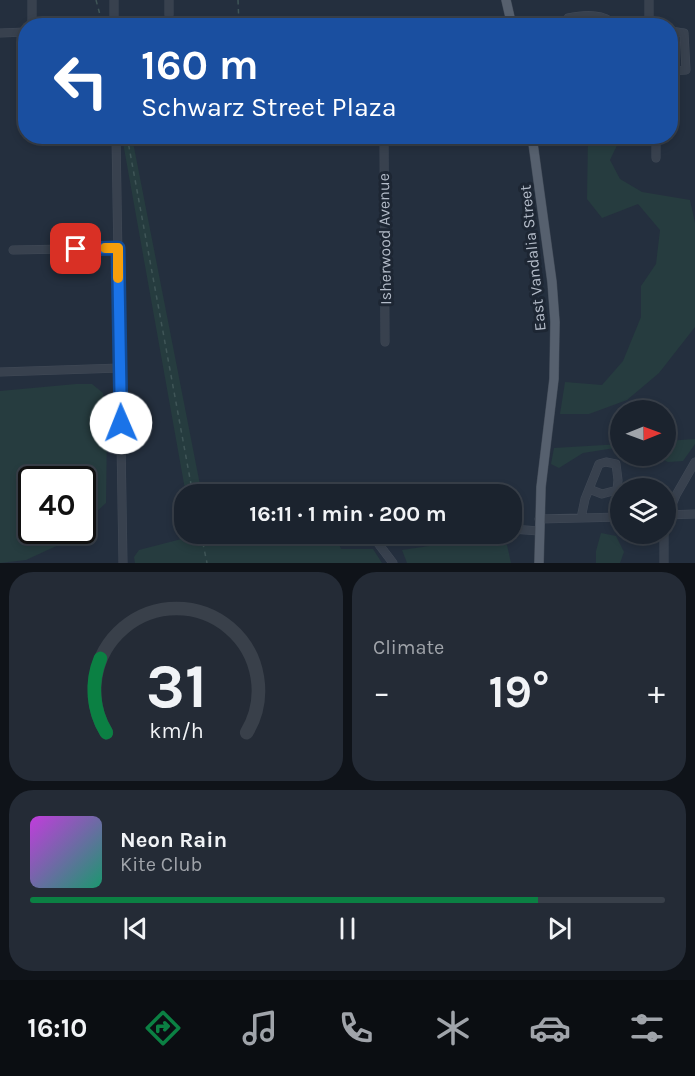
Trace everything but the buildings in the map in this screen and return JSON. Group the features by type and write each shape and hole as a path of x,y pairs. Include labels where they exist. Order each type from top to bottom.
{"main road":[{"path":"506,0 510,18"},
{"name":"East Vandalia Street","path":"533,144 552,282 555,322 554,380 539,519 539,563"}],"street":[{"path":"32,0 32,18"},
{"path":"114,0 114,18"},
{"path":"169,0 169,15"},
{"path":"649,0 649,18"},
{"path":"568,18 593,16 605,18"},
{"path":"0,33 18,32"},
{"path":"678,32 684,33 687,70 678,71"},
{"path":"116,144 123,563"},
{"name":"Isherwood Avenue","path":"384,144 385,342"},
{"path":"656,144 656,158"},
{"path":"13,250 118,248"},
{"path":"0,372 120,368"},
{"path":"581,518 585,499 589,489 599,464 606,462 616,464 617,490 602,494 589,489"},
{"path":"676,495 695,462"},
{"path":"676,516 695,514"},
{"path":"539,519 610,517"},
{"path":"522,530 539,531"},
{"path":"379,544 393,563"},
{"path":"664,544 664,563"}],"path":[{"path":"96,0 102,18"},
{"path":"238,0 239,18"},
{"path":"129,144 192,484"},
{"path":"203,544 207,563"}],"green space":[{"path":"123,144 133,144 200,484 184,484"},
{"path":"588,144 618,144 610,160 620,179 642,192 690,200 695,223 695,327 659,373 627,400 610,400 610,406 589,414 560,414 565,382 602,385 623,361 641,317 641,286 656,264 660,230 638,204 602,218 587,199"},
{"path":"92,384 103,393 107,431 106,503 96,512 96,466 18,466 18,544 61,544 26,560 0,563 0,391"},
{"path":"695,439 695,444 683,461 676,461 676,440"},
{"path":"610,445 610,449 583,453 559,468 551,464 554,448"},
{"path":"601,533 610,535 610,544 620,544 624,552 620,563 596,563 596,551"},
{"path":"174,541 174,544 339,544 341,549 373,549 382,563 135,563 134,557 139,550"},
{"path":"443,544 507,545 511,563 407,563 402,550"}],"slow traffic":[{"path":"105,248 118,248 118,278"}],"route":[{"path":"76,249 118,248 121,423"}]}
